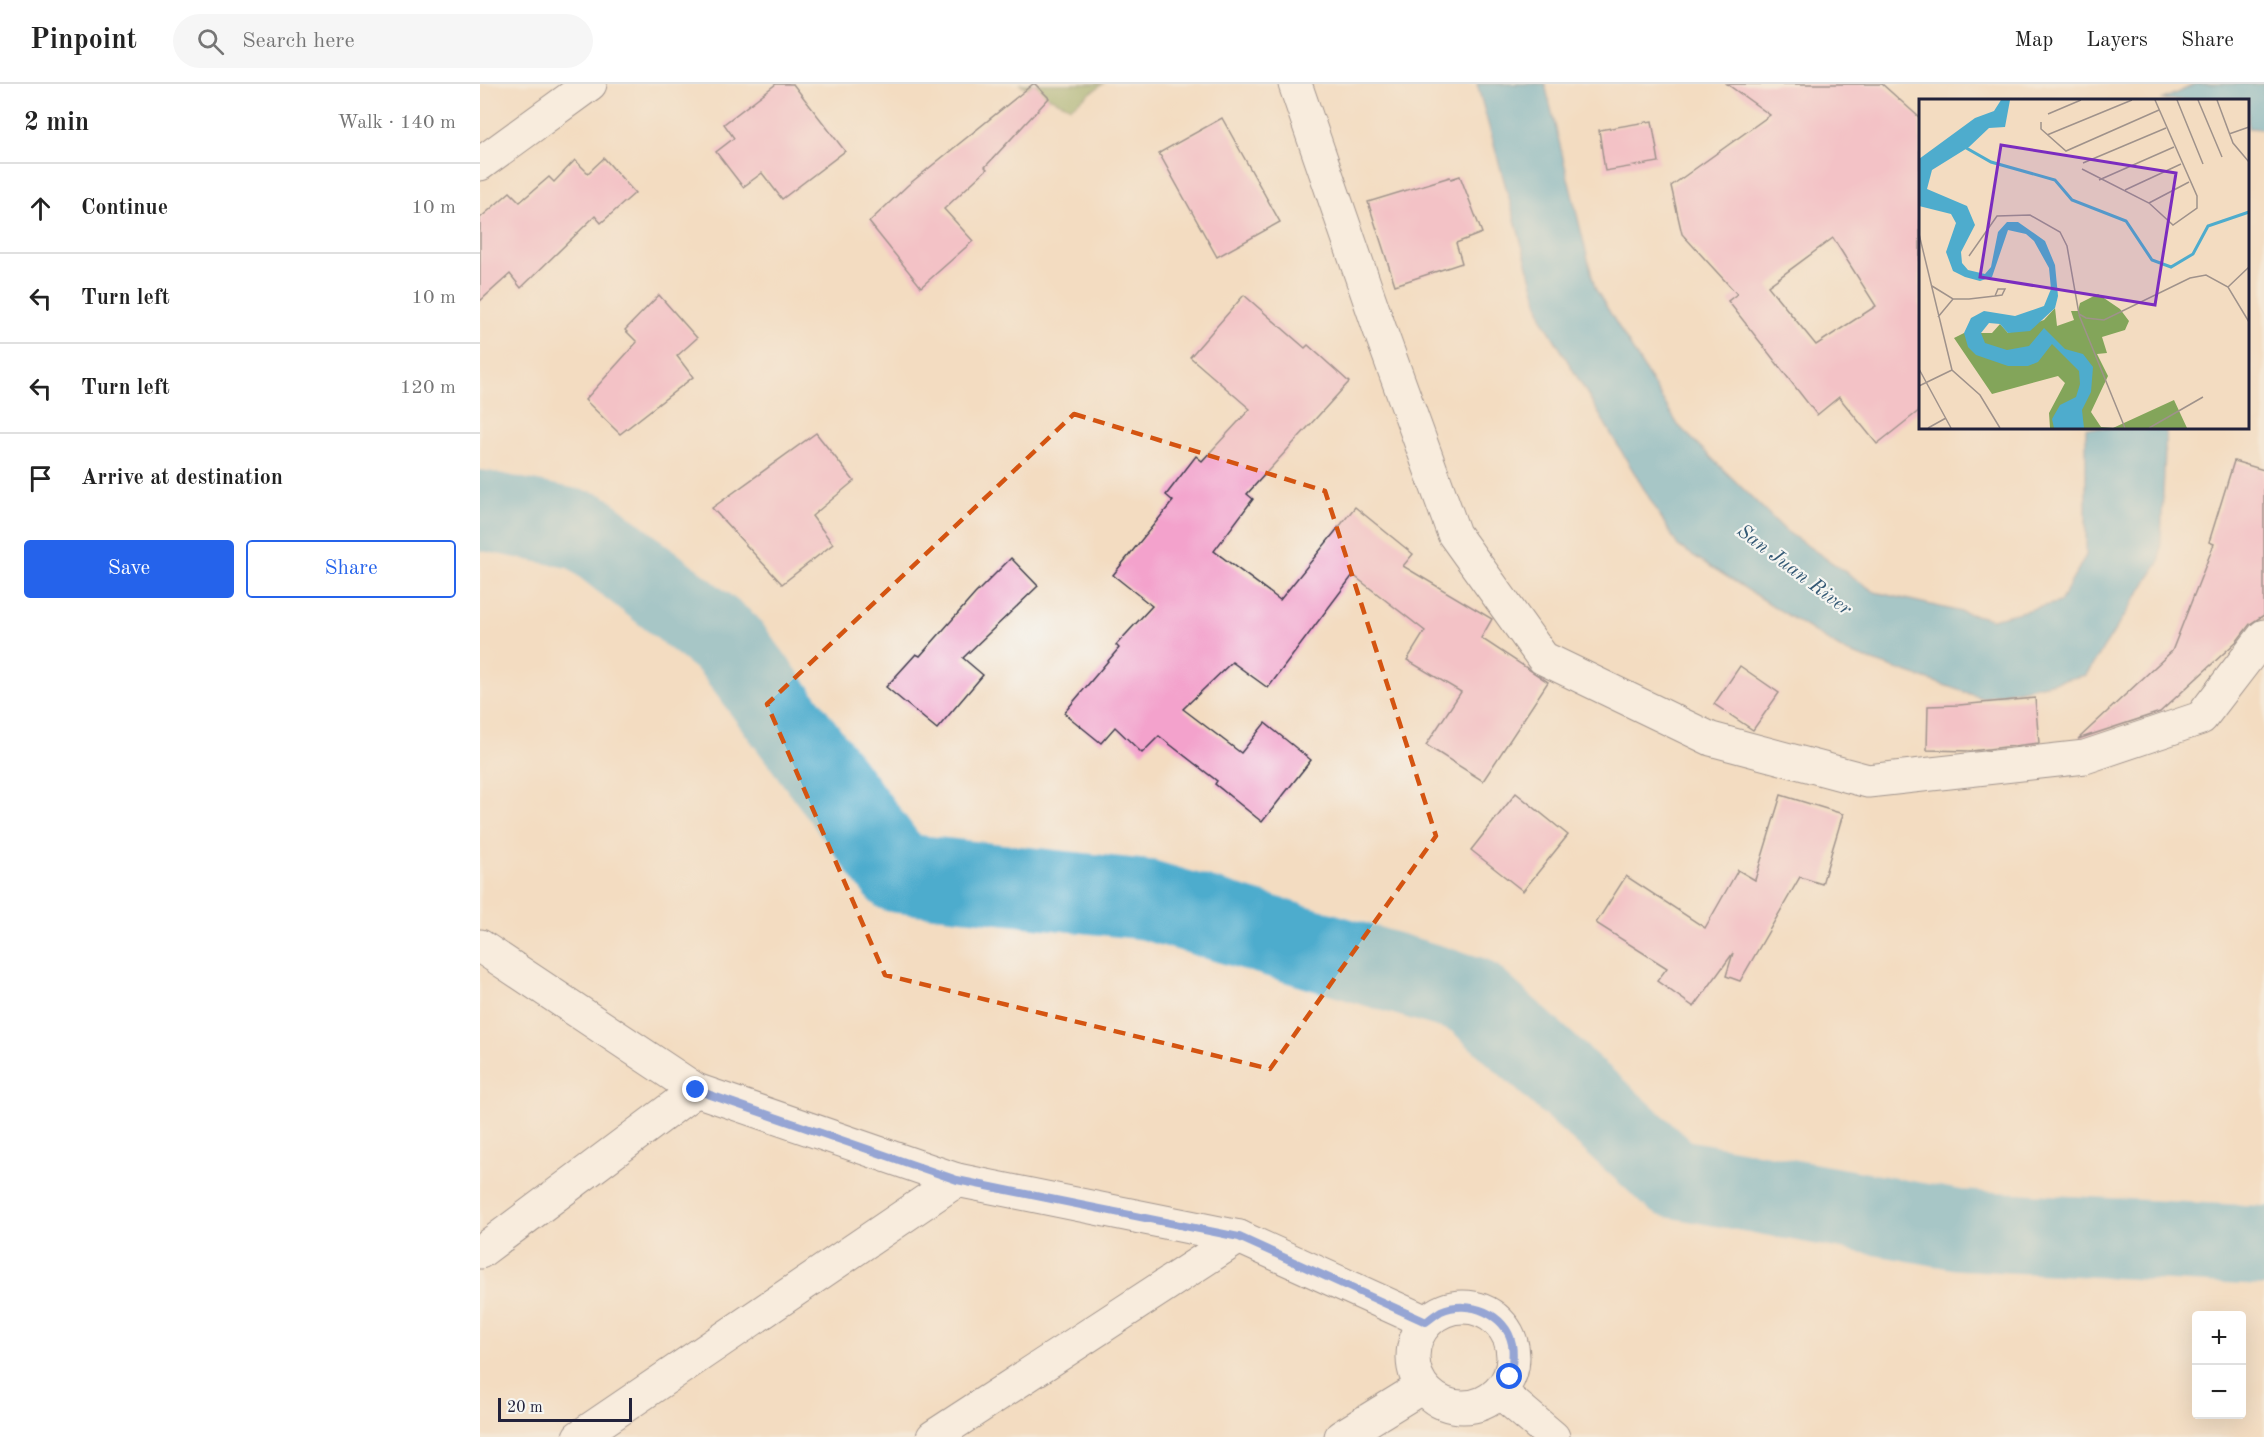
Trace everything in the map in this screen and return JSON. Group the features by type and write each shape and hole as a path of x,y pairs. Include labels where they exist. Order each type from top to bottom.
{"street":[{"path":"480,164 590,84"},
{"path":"1295,84 1380,330 1454,534 1542,658 1711,739 1868,781 2085,757 2201,718 2264,636"},
{"path":"480,946 696,1090 957,1180 1239,1237 1426,1322"},
{"path":"480,1252 696,1090"},
{"path":"579,1437 957,1180"},
{"path":"933,1437 1239,1237"},
{"path":"1457,1306 1475,1307 1498,1321 1512,1342 1514,1360 1510,1377 1500,1392 1486,1402 1469,1407 1451,1406 1435,1399 1422,1387 1414,1372 1412,1354 1416,1337 1426,1322 1441,1311 1457,1306"},
{"path":"1341,1437 1422,1387"},
{"path":"1500,1392 1553,1437"}],"highlighted area":[{"path":"1074,414 1325,491 1436,836 1270,1069 885,975 767,704"}],"green space":[{"path":"1019,84 1103,84 1071,107"}],"water":[{"name":"San Juan River","path":"1477,84 1545,84 1595,288 1678,425 1786,531 1875,592 1992,619 2060,602 2086,555 2086,429 2166,429 2160,561 2086,675 1982,698 1846,652 1678,546 1543,320"},
{"path":"2196,84 2264,84 2264,129 2249,128 2249,99 2163,99"}],"building":[{"path":"776,84 793,84 845,151 782,199 762,173 743,187 716,152 734,138 724,124"},
{"path":"1033,84 1049,98 985,167 987,169 944,209 973,241 921,287 869,222 908,185"},
{"path":"1727,84 1882,84 1919,117 1919,411 1877,444 1839,397 1817,415 1728,301 1737,294 1682,234 1671,186 1770,115","holes":["1833,238 1876,306 1816,345 1768,286"]},
{"path":"1222,118 1280,222 1217,257 1159,153"},
{"path":"1652,121 1659,162 1605,171 1599,130"},
{"path":"604,158 635,193 601,223 595,216 521,288 510,274 480,301 480,218 510,192 520,202 549,177 554,182 575,160 588,173"},
{"path":"1460,176 1482,233 1456,243 1462,263 1395,285 1368,202"},
{"path":"659,295 697,338 677,356 693,377 620,434 585,400 637,342 625,330"},
{"path":"1244,295 1305,348 1308,345 1349,382 1247,494 1253,499 1214,551 1280,600 1355,507 1413,554 1403,566 1492,619 1481,638 1548,682 1483,781 1426,745 1461,692 1407,660 1425,631 1353,575 1268,688 1232,662 1183,709 1241,753 1265,723 1311,760 1262,822 1215,784 1217,781 1159,736 1142,753 1115,727 1101,743 1064,713 1119,648 1116,645 1152,606 1113,575 1173,501 1166,495 1196,456 1202,461 1250,409 1190,357"},
{"path":"816,433 854,481 812,516 833,544 782,584 712,508"},
{"path":"2234,461 2264,470 2264,615 2250,624 2237,641 2160,712 2078,739 2172,651 2214,544 2209,542"},
{"path":"1011,558 1038,586 963,658 983,675 937,729 886,687 916,654 920,656 975,594"},
{"path":"1740,666 1779,693 1753,730 1714,704"},
{"path":"2035,698 2039,743 1971,751 1927,750 1928,706"},
{"path":"1516,793 1568,835 1523,891 1471,850"},
{"path":"1781,795 1843,814 1822,884 1800,877 1740,981 1726,976 1733,953 1694,1007 1657,981 1667,968 1596,923 1626,876 1705,928 1738,870 1755,880"}],"waterway":[{"path":"480,510 585,531 728,644 898,873 1148,900 1472,996 1673,1178 1959,1230 2264,1246"}],"route":[{"path":"696,1090 957,1180 1239,1237 1426,1322 1441,1311 1457,1306 1475,1307 1491,1315 1504,1327 1512,1342 1514,1360 1510,1377"}]}
